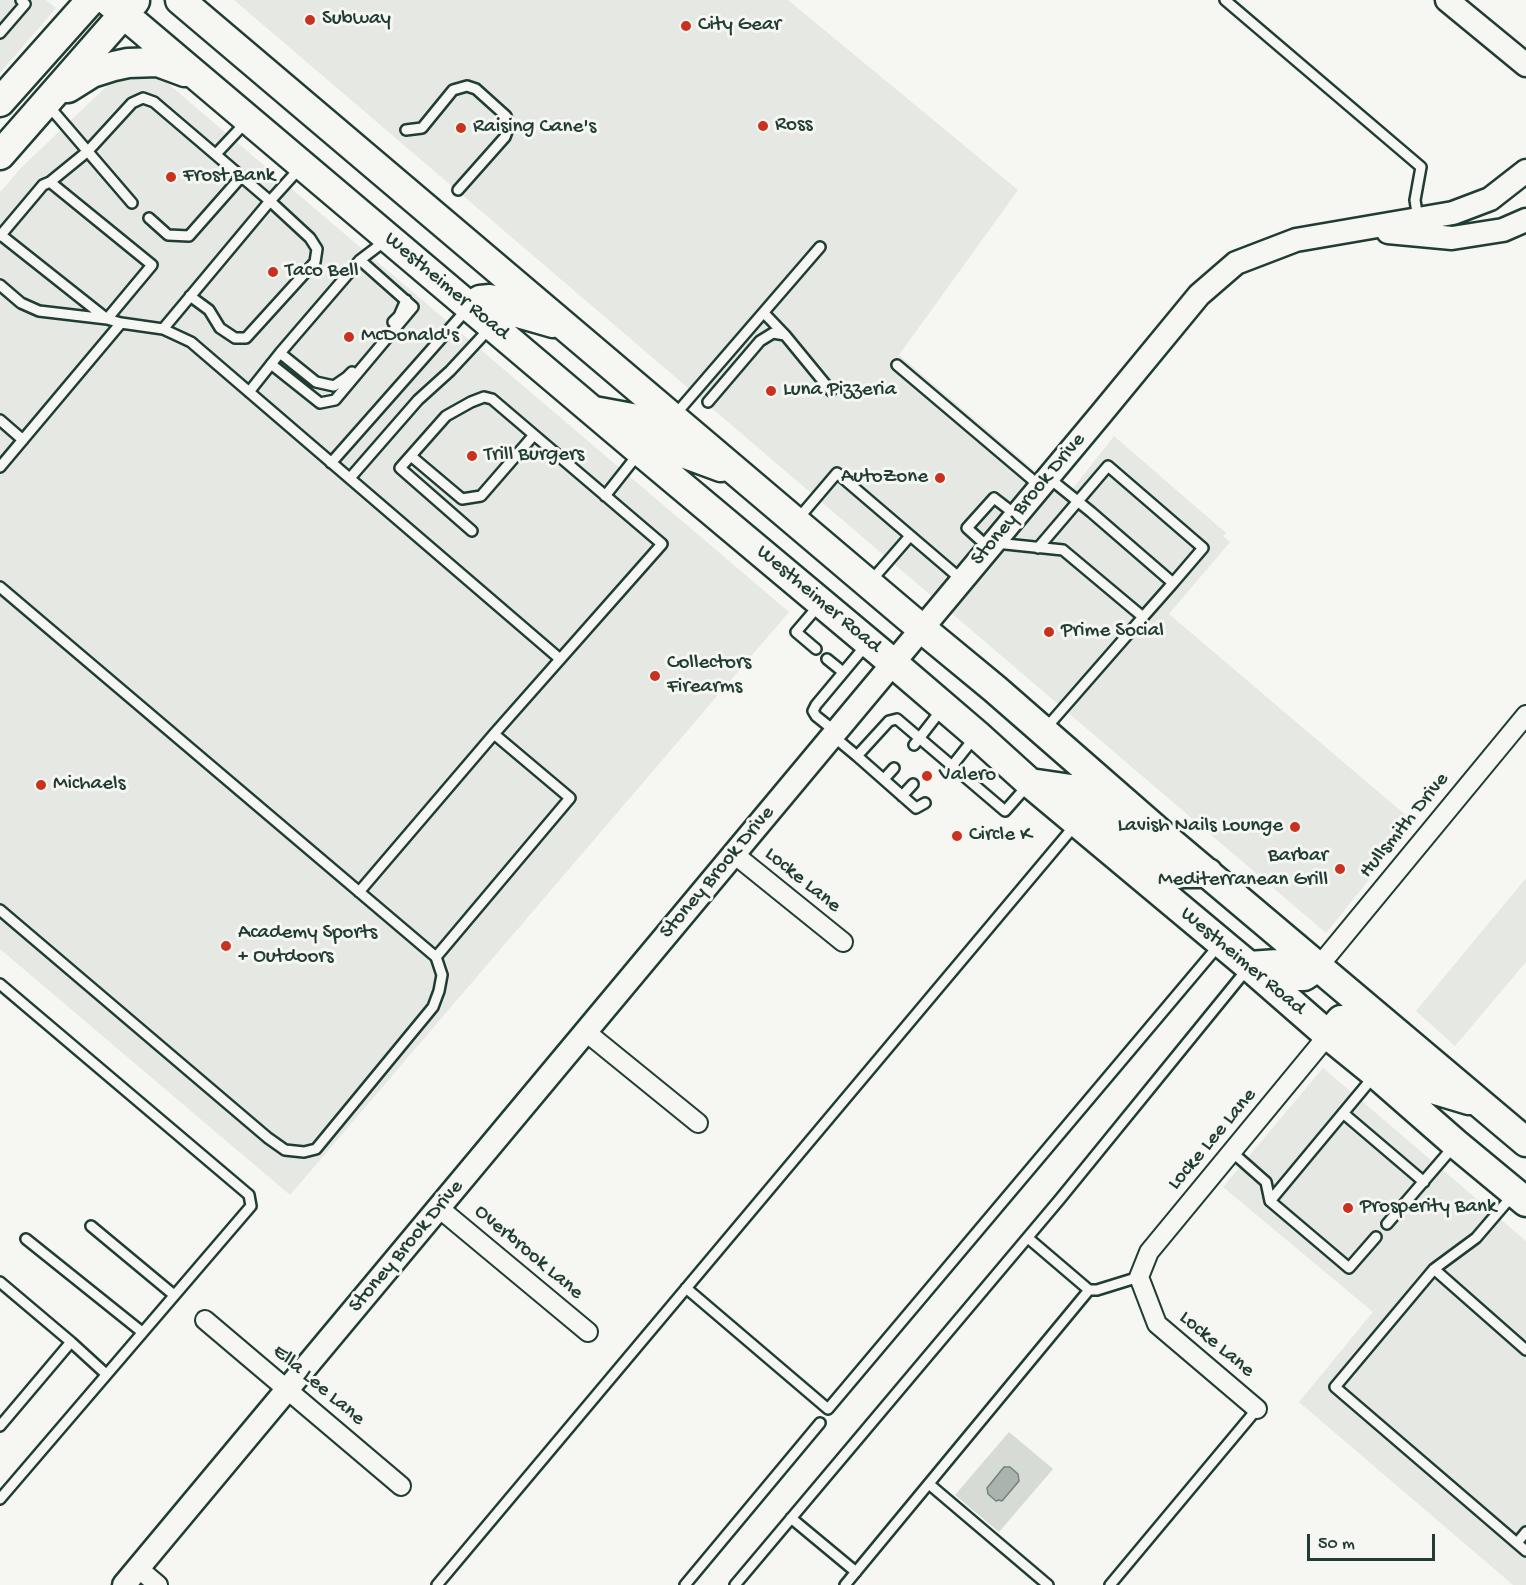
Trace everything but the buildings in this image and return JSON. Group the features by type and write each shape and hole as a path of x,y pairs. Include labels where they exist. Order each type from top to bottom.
{"main road":[{"path":"0,102 91,0"},
{"path":"180,0 1526,1142"},
{"path":"0,155 46,102 122,5"},
{"name":"Westheimer Road","path":"122,5 200,78 1221,943 1240,977 1328,1035 1520,1198"},
{"path":"46,102 92,73 128,63 158,62 200,78"},
{"path":"420,264 467,278 477,286 483,287 510,279"},
{"path":"469,306 480,300 498,300 511,310 564,326"},
{"path":"592,411 632,418 649,429 660,426 672,417"},
{"path":"640,451 654,443 668,444 675,450 737,473"},
{"path":"1030,783 1071,789 1082,798 1096,803 1121,799"},
{"path":"1078,822 1110,823 1119,826 1176,873 1208,873"},
{"path":"1240,977 1278,964 1292,976 1304,976 1319,966"},
{"path":"1328,1035 1341,1020 1351,1022 1429,1088 1480,1103"}],"street":[{"path":"1447,0 1526,65"},
{"name":"Stoney Brook Drive","path":"131,1577 1199,295 1236,263 1296,240 1453,213 1490,199 1526,171"},
{"name":"Stoney Brook Drive","path":"1356,229 1452,238 1503,230 1526,220"},
{"name":"Hullsmith Drive","path":"1319,966 1526,715"},
{"name":"Locke Lane","path":"734,854 843,942"},
{"path":"586,1032 698,1123"},
{"name":"Locke Lee Lane","path":"1139,1277 1149,1252 1328,1035"},
{"name":"Overbrook Lane","path":"439,1208 588,1332"},
{"name":"Locke Lane","path":"1139,1277 1157,1324 1257,1409"},
{"name":"Ella Lee Lane","path":"205,1320 401,1486"},
{"path":"131,1577 158,1585"}],"lane":[{"path":"0,33 25,4 21,0"},
{"path":"1225,0 1421,167 1415,200 1418,219"},
{"path":"406,130 422,128 453,90 467,86 476,89 506,116 509,126 505,137 458,190"},
{"path":"107,319 1,235 43,185 50,182 88,151 132,103 143,98 154,102 270,201 310,238 316,249 315,262 246,338 235,338 220,328 209,310 190,296"},
{"path":"46,102 132,203"},
{"path":"216,154 249,119"},
{"path":"163,329 303,165"},
{"path":"149,218 168,235 189,236 241,177"},
{"path":"50,182 152,265 107,319"},
{"path":"249,392 360,260 389,238"},
{"path":"672,417 820,247"},
{"path":"272,364 320,403 335,400 413,307 360,260"},
{"path":"0,285 21,303 39,311 107,319 163,329 191,342 560,659"},
{"path":"280,353 316,382 334,386 347,377 399,316 406,300"},
{"path":"332,463 469,306"},
{"path":"764,313 831,391"},
{"path":"0,467 121,323"},
{"path":"350,478 418,400 450,371 492,325"},
{"path":"708,402 760,341 773,333 785,335"},
{"path":"897,365 1045,482 1077,501 1173,583"},
{"path":"359,892 494,734 662,544 492,399 484,397 446,416 400,468 472,531"},
{"path":"0,420 23,440"},
{"path":"411,456 462,500 481,496 533,436"},
{"path":"605,496 640,451"},
{"path":"1038,548 1108,466 1203,548 1043,731"},
{"path":"795,522 837,473 963,580"},
{"path":"1017,516 994,498 967,528 991,546 1063,550 1143,617"},
{"path":"868,584 910,536"},
{"path":"0,587 436,957 442,975 434,1007 316,1149 304,1152 285,1150 0,910"},
{"path":"816,650 796,632 821,602"},
{"path":"868,642 813,711 857,756 916,808 925,803"},
{"path":"827,659 843,672"},
{"path":"917,741 944,707"},
{"path":"857,756 889,721 897,719 917,741 952,766 1005,811 1030,783"},
{"path":"436,957 570,798 494,734"},
{"path":"952,766 977,735"},
{"path":"884,779 894,768"},
{"path":"954,784 966,778"},
{"path":"902,796 913,784"},
{"path":"436,1585 1078,822"},
{"path":"686,1288 828,1409 1221,943"},
{"path":"735,1585 1028,1238 1240,977"},
{"path":"0,984 249,1195 251,1206 0,1499"},
{"path":"1270,1201 1376,1074"},
{"path":"1344,1113 1424,1182"},
{"path":"1387,1224 1456,1144"},
{"path":"1232,1152 1266,1182 1270,1201 1349,1268 1376,1237"},
{"path":"1520,1198 1476,1238 1434,1269 1335,1387 1526,1551"},
{"path":"91,1226 174,1295"},
{"path":"1028,1238 1089,1290 1097,1290 1139,1277"},
{"path":"26,1239 142,1332"},
{"path":"1434,1269 1526,1350"},
{"path":"0,1282 106,1374"},
{"path":"845,1585 1089,1290"},
{"path":"0,1426 71,1342"},
{"path":"1110,1585 1257,1409"},
{"path":"685,1585 820,1423"},
{"path":"929,1484 1048,1585"},
{"path":"791,1518 856,1572"},
{"path":"1517,1543 1526,1532"}],"shaded area":[{"path":"0,0 46,0 56,8 0,73"},
{"path":"234,0 788,0 1018,190 899,355 1066,497 1114,436 1226,533 1223,536 1230,542 1169,614 1415,823 1326,933"},
{"path":"138,72 159,76 789,612 290,1195 0,949 0,192 21,168 112,81"},
{"path":"1526,878 1526,962 1455,1046 1416,1011"},
{"path":"1323,1068 1526,1241 1526,1585 1513,1585 1299,1402 1373,1312 1223,1187"},
{"path":"1009,1432 1053,1469 999,1532 955,1495"},
{"path":"1004,1467 1010,1467 1018,1474 1019,1481 1002,1501 996,1501 988,1494 987,1488"}],"place":[{"name":"Subway","path":"310,20"},
{"name":"City Gear","path":"686,26"},
{"name":"Ross","path":"763,126"},
{"name":"Raising Cane's","path":"461,128"},
{"name":"Frost Bank","path":"171,177"},
{"name":"Taco Bell","path":"273,272"},
{"name":"McDonald's","path":"349,337"},
{"name":"Luna Pizzeria","path":"771,391"},
{"name":"Trill Burgers","path":"472,456"},
{"name":"AutoZone","path":"940,478"},
{"name":"Prime Social","path":"1049,632"},
{"name":"Collectors Firearms","path":"655,676"},
{"name":"Valero","path":"927,776"},
{"name":"Michaels","path":"41,785"},
{"name":"Lavish Nails Lounge","path":"1295,827"},
{"name":"Circle K","path":"957,836"},
{"name":"Barbar Mediterranean Grill","path":"1340,869"},
{"name":"Academy Sports + Outdoors","path":"226,946"},
{"name":"Prosperity Bank","path":"1348,1208"}]}
